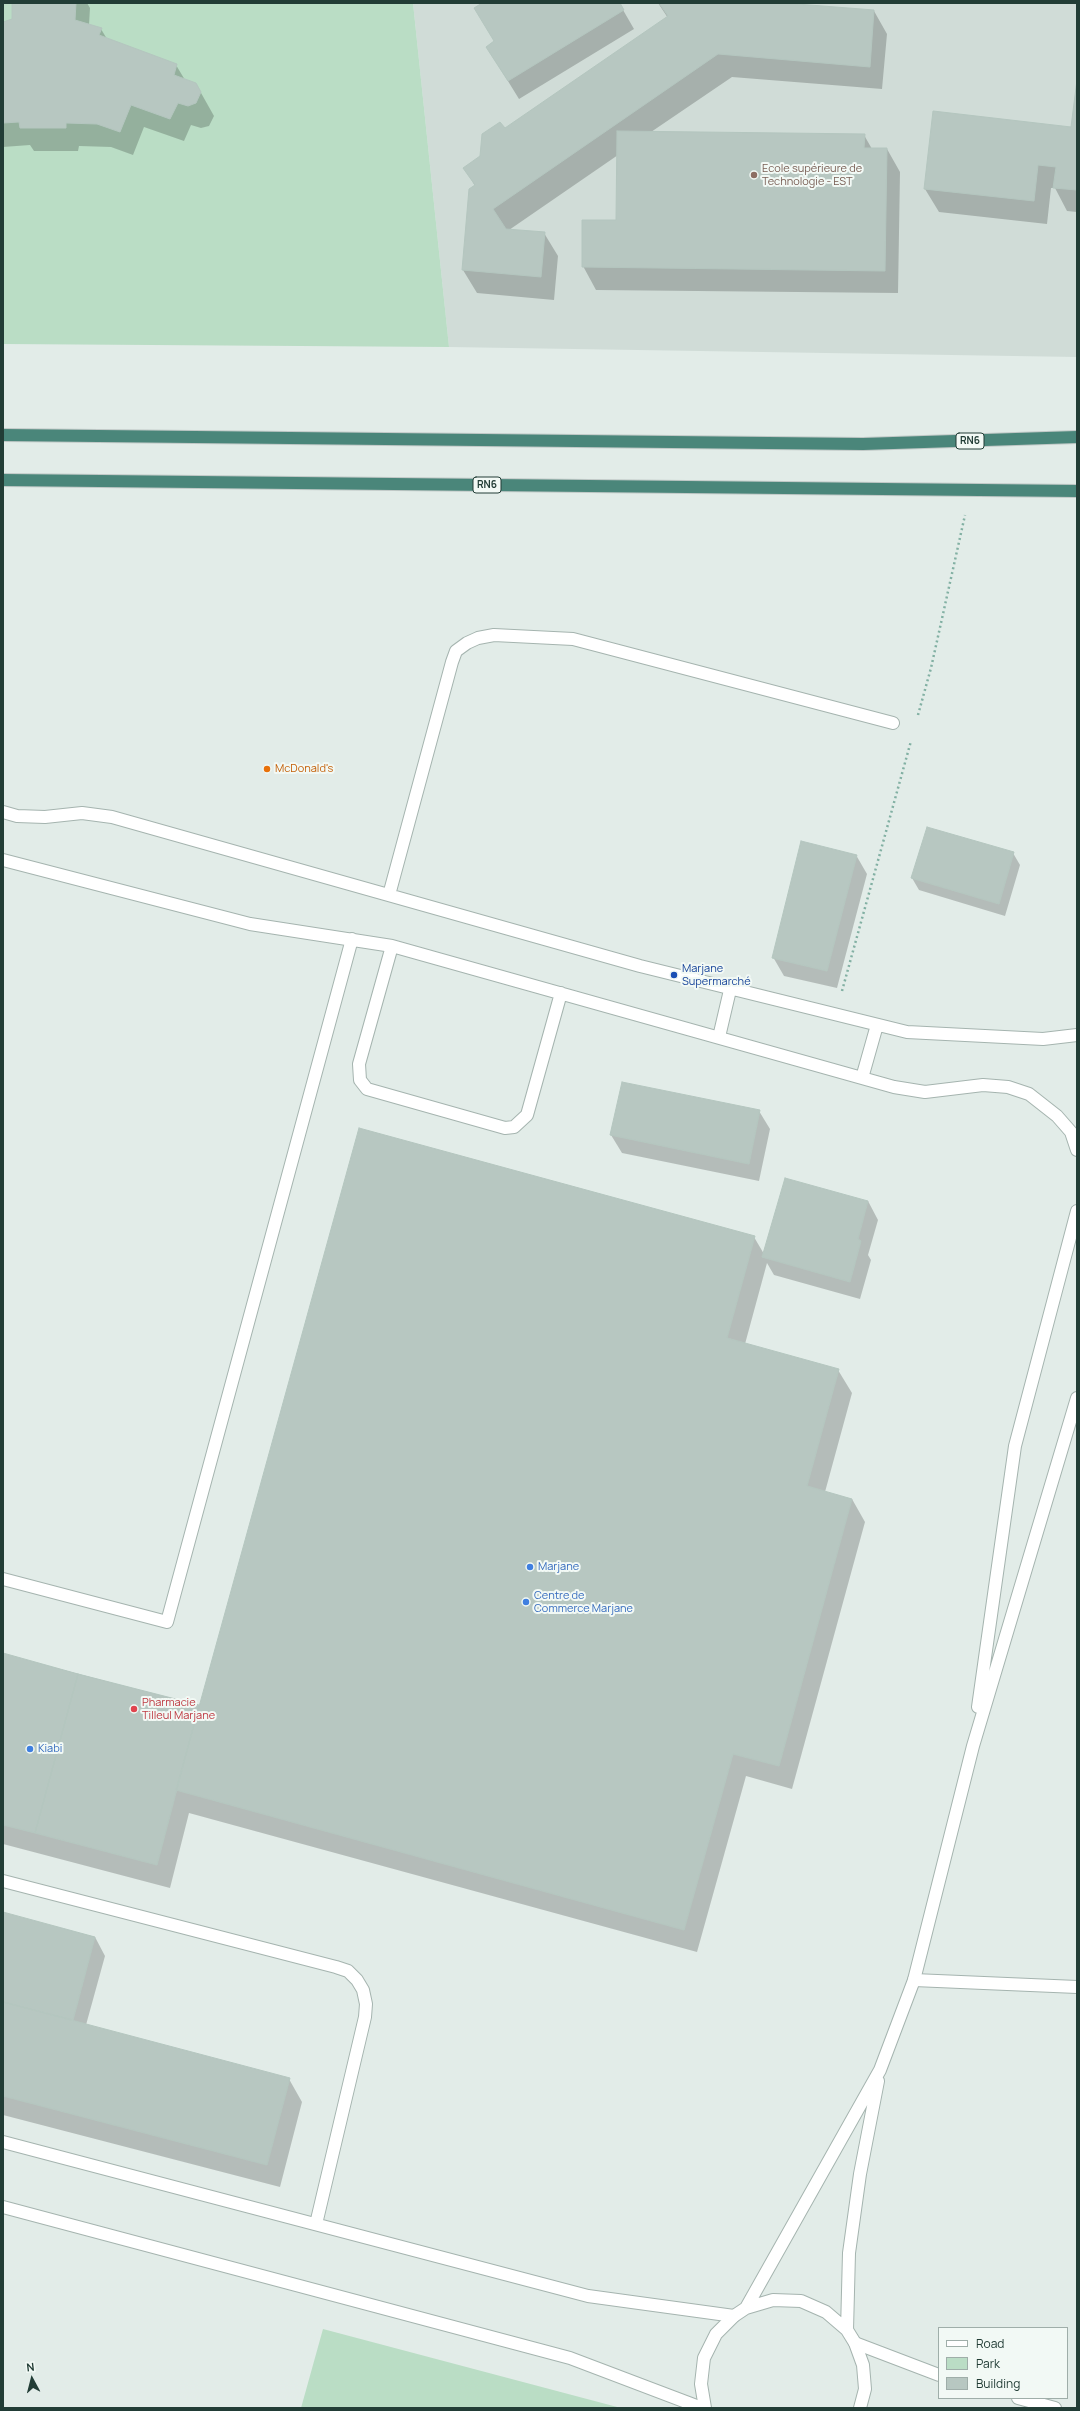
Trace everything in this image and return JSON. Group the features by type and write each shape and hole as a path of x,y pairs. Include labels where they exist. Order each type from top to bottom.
{"highway":[{"name":"RN6","path":"3,435 863,444 1077,437"},
{"name":"RN6","path":"3,480 1077,491"}],"street":[{"path":"390,895 452,662 456,651 467,643 494,635 573,639 893,723"},
{"path":"3,812 17,816 38,817 82,814 112,817 730,990 907,1032 1043,1039 1077,1035"},
{"path":"3,860 250,924 392,946 894,1087 925,1092 983,1085 1008,1086 1030,1094 1062,1121 1071,1132 1077,1150"},
{"path":"3,1580 167,1622 352,939"},
{"path":"392,946 359,1064 360,1080 367,1089 505,1128 514,1127 527,1115 561,993"},
{"path":"719,1037 730,990"},
{"path":"862,1078 877,1025"},
{"path":"973,1746 1015,1446 1077,1211"},
{"path":"746,2308 880,2070 914,1980 973,1746 1077,1398"},
{"path":"3,1881 336,1967 348,1972 357,1980 363,1990 366,2004 365,2017 316,2224"},
{"path":"914,1980 1077,1987"},
{"path":"847,2330 849,2253 860,2174 880,2070"},
{"path":"3,2142 588,2296 734,2316"},
{"path":"3,2207 570,2358 702,2408"},
{"path":"706,2408 701,2384 704,2358 716,2334 734,2316 746,2308 773,2300 801,2302 826,2312 847,2330 855,2343 863,2365 865,2389 860,2408"},
{"path":"855,2343 938,2375"},
{"path":"1022,2399 1055,2408"}],"path":[{"path":"916,720 931,668 970,490"},
{"path":"836,1014 912,735"}],"shaded area":[{"name":"Ecole supérieure de Technologie - EST","path":"413,3 1077,3 1077,357 449,347"}],"green space":[{"path":"3,3 413,3 449,347 3,344"},
{"path":"323,2329 621,2408 301,2408"}],"building":[{"path":"12,3 76,3 75,20 102,28 99,35 177,64 174,75 196,83 201,92 196,103 188,106 178,103 170,119 131,105 120,132 97,124 66,123 66,128 20,128 19,122 3,123 3,22 12,19"},
{"path":"482,3 620,3 624,10 508,81 486,47 494,41 474,8"},
{"path":"659,3 784,3 874,10 870,67 718,54 493,209 506,229 545,232 541,277 462,270 469,189 475,185 463,168 480,156 482,134 500,122 505,128 668,16"},
{"path":"1077,80 1077,190 1053,188 1056,167 1038,165 1034,201 924,189 933,111 1071,127"},
{"path":"617,131 865,134 864,148 887,148 885,271 582,267 582,220 616,220"},
{"path":"927,827 1014,852 999,904 911,878"},
{"path":"801,841 857,855 827,971 772,958"},
{"path":"622,1082 760,1110 749,1164 610,1135"},
{"name":"Centre de Commerce Marjane","path":"359,1128 755,1236 727,1338 839,1369 807,1486 852,1499 779,1766 733,1754 684,1930 176,1790"},
{"path":"785,1178 868,1201 858,1239 861,1241 850,1282 762,1257"},
{"name":"Kiabi","path":"3,1653 78,1674 35,1833 3,1825"},
{"path":"78,1674 199,1705 157,1865 35,1833"},
{"path":"3,1912 95,1937 73,2020 3,2002"},
{"path":"3,2002 290,2078 267,2165 3,2096"}],"place":[{"name":"Ecole supérieure de Technologie - EST","path":"754,175"},
{"name":"McDonald's","path":"267,769"},
{"name":"Marjane Supermarché","path":"674,975"},
{"name":"Marjane","path":"530,1567"},
{"name":"Centre de Commerce Marjane","path":"526,1602"},
{"name":"Pharmacie Tilleul Marjane","path":"134,1709"},
{"name":"Kiabi","path":"30,1749"}]}
